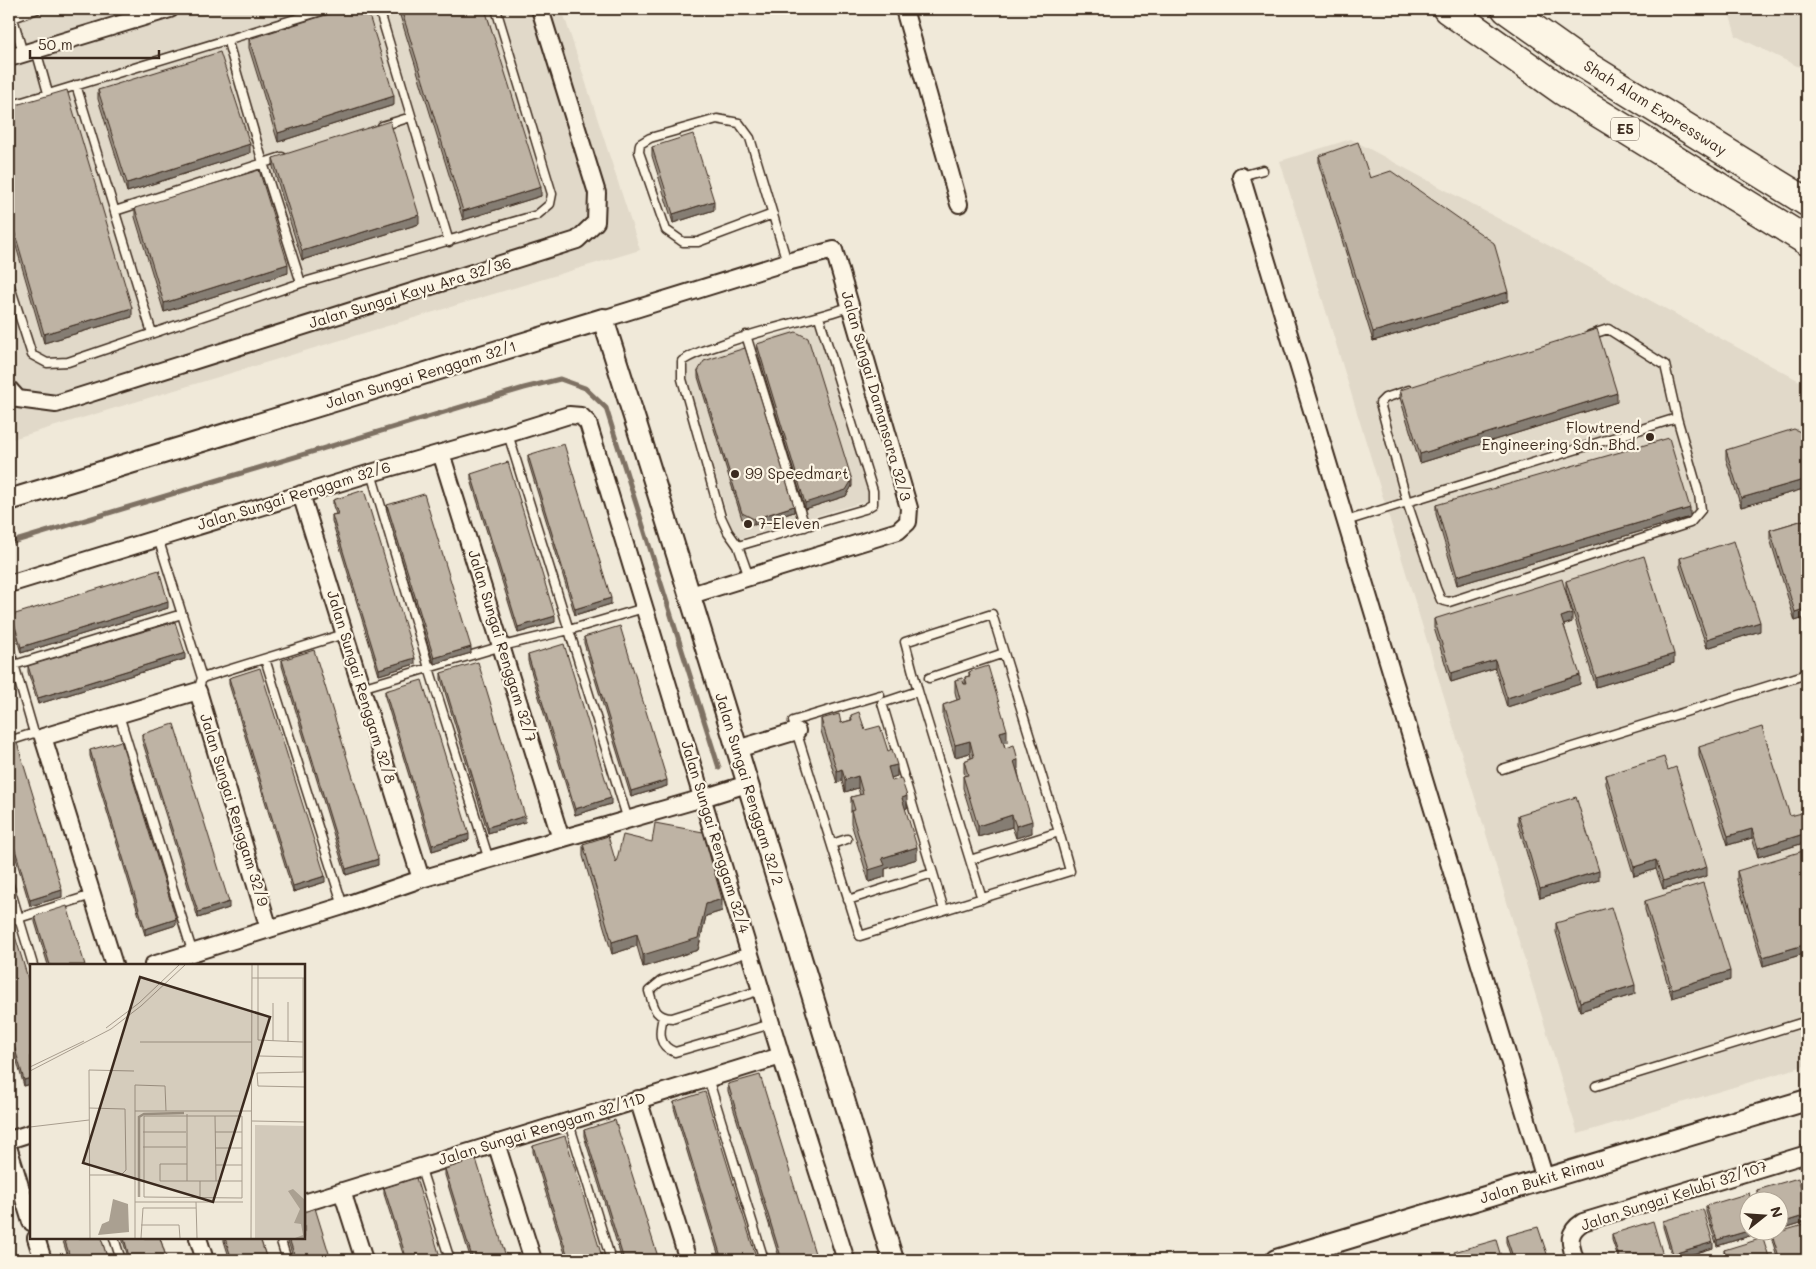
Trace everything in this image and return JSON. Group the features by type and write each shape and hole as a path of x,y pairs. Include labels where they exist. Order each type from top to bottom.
{"highway":[{"name":"E5","path":"1447,9 1563,91 1807,241"},
{"name":"Shah Alam Expressway","path":"1506,9 1582,63 1807,202"}],"street":[{"path":"23,54 170,9"},
{"name":"Jalan Sungai Kayu Ara 32/36","path":"9,389 18,400 56,404 577,240 596,222 597,193 540,9"},
{"path":"904,9 959,204"},
{"path":"1241,176 1545,1179"},
{"name":"Jalan Sungai Renggam 32/1","path":"9,500 787,262 834,250"},
{"name":"Jalan Sungai Damansara 32/3","path":"691,595 898,531 908,522 909,508 849,307 834,250"},
{"name":"Jalan Sungai Renggam 32/2","path":"603,319 691,595 893,1260"},
{"name":"Jalan Sungai Renggam 32/6","path":"9,584 371,472 569,415 581,416"},
{"name":"Jalan Sungai Renggam 32/4","path":"581,416 588,423 781,1056 846,1260"},
{"name":"Jalan Sungai Renggam 32/7","path":"441,453 561,839"},
{"name":"Jalan Sungai Renggam 32/8","path":"301,494 421,879"},
{"path":"114,964 39,735 119,715 200,685"},
{"name":"Jalan Sungai Renggam 32/9","path":"200,685 269,930"},
{"path":"737,749 797,731"},
{"path":"157,964 269,930 421,879 747,784"},
{"name":"Jalan Sungai Renggam 32/11D","path":"305,1203 568,1120 781,1056"},
{"path":"638,1099 688,1260"},
{"name":"Jalan Bukit Rimau","path":"1276,1260 1807,1100"},
{"path":"9,1140 30,1133"},
{"path":"496,1143 533,1260"},
{"path":"9,1150 30,1219"},
{"name":"Jalan Sungai Kelubi 32/107","path":"1576,1260 1570,1241 1574,1228 1583,1222 1807,1154"},
{"path":"342,1191 364,1260"},
{"path":"36,1239 43,1260"},
{"path":"198,1239 205,1260"}],"lane":[{"path":"37,9 11,17 23,54 48,93"},
{"path":"9,106 328,9"},
{"path":"379,9 449,242"},
{"path":"9,282 32,355 47,363 68,362 301,284 537,216 550,204 552,194 496,9"},
{"path":"227,39 301,284"},
{"path":"76,85 152,334"},
{"path":"374,129 411,117"},
{"path":"773,214 698,242 683,242 666,230 639,152 640,144 650,138 717,120 738,123 750,138 773,214 787,262"},
{"path":"115,211 291,154"},
{"path":"1241,176 1264,170"},
{"path":"749,577 738,546 728,532 721,517 682,379 682,361 690,355 746,335 819,317 849,307"},
{"path":"738,546 805,528 865,509 873,504 873,491 819,317"},
{"path":"1421,386 1385,398 1380,403 1407,502 1441,600 1449,602 1690,523 1701,510 1699,494 1677,418 1665,365 1608,329 1580,338"},
{"path":"746,335 805,528"},
{"path":"1346,521 1677,418"},
{"path":"508,434 628,820"},
{"path":"371,472 488,860"},
{"path":"157,538 182,614 200,685 265,659 344,634"},
{"path":"361,688 502,646 569,630 644,608"},
{"path":"14,665 182,614"},
{"path":"880,695 794,721 860,936 1070,871 992,614 904,642 982,898"},
{"path":"9,647 39,735 9,741"},
{"path":"930,678 1004,653"},
{"path":"265,659 343,906"},
{"path":"1502,769 1807,674"},
{"path":"918,691 882,703 944,910"},
{"path":"119,715 193,954"},
{"path":"970,860 1059,832"},
{"path":"832,844 847,839"},
{"path":"848,900 933,873"},
{"path":"9,885 33,964"},
{"path":"9,921 92,895"},
{"path":"750,952 661,981 649,991 654,1009 663,1018 672,1018 762,990"},
{"path":"663,1018 660,1028 661,1039 667,1049 674,1052 772,1024"},
{"path":"1596,1086 1807,1021"},
{"path":"708,1078 764,1260"},
{"path":"568,1120 611,1260"},
{"path":"420,1166 450,1260"},
{"path":"114,1239 121,1260"},
{"path":"280,1239 287,1260"}],"shaded area":[{"path":"9,9 562,9 640,250 9,440"},
{"path":"1728,9 1807,9 1807,71 1736,36"},
{"path":"1351,139 1807,385 1807,1065 1578,1134 1280,161"},
{"path":"816,323 870,500 739,539 732,531 686,377 689,362"}],"building":[{"path":"345,9 367,9 394,96 278,133 249,39"},
{"path":"401,9 485,9 541,187 463,211"},
{"path":"220,52 250,144 127,183 98,90"},
{"path":"67,90 132,308 44,334 9,213 9,107"},
{"path":"390,121 419,215 302,251 273,158"},
{"path":"693,134 714,201 673,214 652,147"},
{"path":"1358,142 1370,178 1391,171 1494,243 1508,292 1373,332 1319,156"},
{"path":"259,170 288,264 164,303 135,208"},
{"path":"1597,329 1617,393 1420,454 1400,390"},
{"path":"796,332 808,338 852,480 846,490 805,503 757,344"},
{"path":"745,348 794,506 754,519 742,513 698,371 704,361"},
{"path":"1794,429 1807,435 1807,479 1741,498 1726,450"},
{"path":"1669,438 1690,508 1457,576 1436,505"},
{"path":"564,444 611,598 575,609 528,455"},
{"path":"508,462 555,616 518,627 471,474"},
{"path":"364,490 415,658 379,669 332,515 338,514 333,500"},
{"path":"424,494 471,647 434,658 387,505"},
{"path":"1807,519 1807,608 1795,612 1770,530"},
{"path":"1734,541 1760,622 1707,639 1680,558"},
{"path":"1644,556 1674,654 1596,678 1566,581"},
{"path":"159,570 168,602 21,647 12,615"},
{"path":"1562,579 1572,613 1561,617 1580,675 1507,698 1495,660 1451,673 1434,619"},
{"path":"175,622 185,653 38,698 28,666"},
{"path":"620,626 667,780 631,791 584,637"},
{"path":"564,644 611,798 575,809 528,655"},
{"path":"314,650 378,859 346,869 282,660"},
{"path":"478,662 525,816 488,827 441,673"},
{"path":"988,666 1007,730 1000,732 1005,748 1014,745 1018,760 1014,761 1032,821 1016,826 1012,815 978,826 963,776 968,775 964,761 974,757 970,741 955,745 943,705 960,699 955,680 962,678 964,684 967,684 965,677 970,676 969,672"},
{"path":"260,668 325,876 293,886 229,678"},
{"path":"422,680 469,834 432,845 385,691"},
{"path":"859,712 865,730 880,726 888,751 892,749 897,765 888,767 892,781 901,778 907,796 902,798 917,847 882,858 885,865 869,870 851,811 855,810 851,797 863,794 858,776 845,780 842,769 837,771 821,719 839,714 841,723 852,720 851,715"},
{"path":"174,724 229,902 198,912 142,734"},
{"path":"1762,727 1790,816 1802,813 1807,833 1758,848 1752,829 1728,836 1699,747"},
{"path":"121,741 176,919 145,929 90,750"},
{"path":"17,743 62,890 30,900 9,829 9,746"},
{"path":"1664,757 1668,770 1676,767 1707,867 1663,881 1656,860 1634,867 1606,775"},
{"path":"1576,797 1599,871 1540,889 1518,815"},
{"path":"1807,800 1807,815 1803,801"},
{"path":"655,823 703,832 722,899 706,904 698,938 643,955 637,934 612,942 583,844 608,836 616,863 623,835 652,842"},
{"path":"1803,851 1807,865 1807,944 1763,957 1737,871"},
{"path":"1703,883 1730,971 1672,989 1645,901"},
{"path":"67,906 85,964 50,964 35,916"},
{"path":"1611,907 1635,985 1580,1002 1556,923"},
{"path":"9,923 11,923 30,985 30,1078 24,1080 9,1028"},
{"path":"760,1075 817,1260 782,1260 728,1084"},
{"path":"705,1092 757,1260 722,1260 674,1102"},
{"path":"615,1120 659,1260 624,1260 584,1130"},
{"path":"565,1136 603,1260 569,1260 533,1146"},
{"path":"476,1159 507,1260 473,1260 445,1169"},
{"path":"416,1178 441,1260 407,1260 384,1188"},
{"path":"1798,1178 1807,1215 1788,1221 1788,1192 1758,1192 1757,1190"},
{"path":"1738,1196 1738,1234 1717,1240 1706,1206"},
{"path":"315,1208 331,1260 296,1260 289,1239 305,1239 305,1212"},
{"path":"1703,1209 1713,1242 1673,1254 1663,1221"},
{"path":"1653,1221 1664,1259 1620,1260 1612,1234"},
{"path":"1807,1224 1807,1260 1780,1260 1774,1242 1788,1242 1788,1229"},
{"path":"1538,1227 1549,1260 1514,1260 1506,1236"},
{"path":"64,1239 101,1239 108,1260 71,1260"},
{"path":"124,1239 160,1239 167,1260 130,1260"},
{"path":"225,1239 260,1239 267,1260 232,1260"},
{"path":"1496,1240 1502,1260 1457,1260 1454,1252"},
{"path":"1750,1242 1764,1242 1770,1260 1727,1260 1724,1250"},
{"path":"1715,1254 1717,1260 1694,1260"}],"waterway":[{"path":"9,543 524,388 560,379 585,388 606,408 719,768"}],"place":[{"name":"Flowtrend Engineering Sdn. Bhd.","path":"1650,437"},
{"name":"99 Speedmart","path":"735,474"},
{"name":"7-Eleven","path":"748,524"}]}
